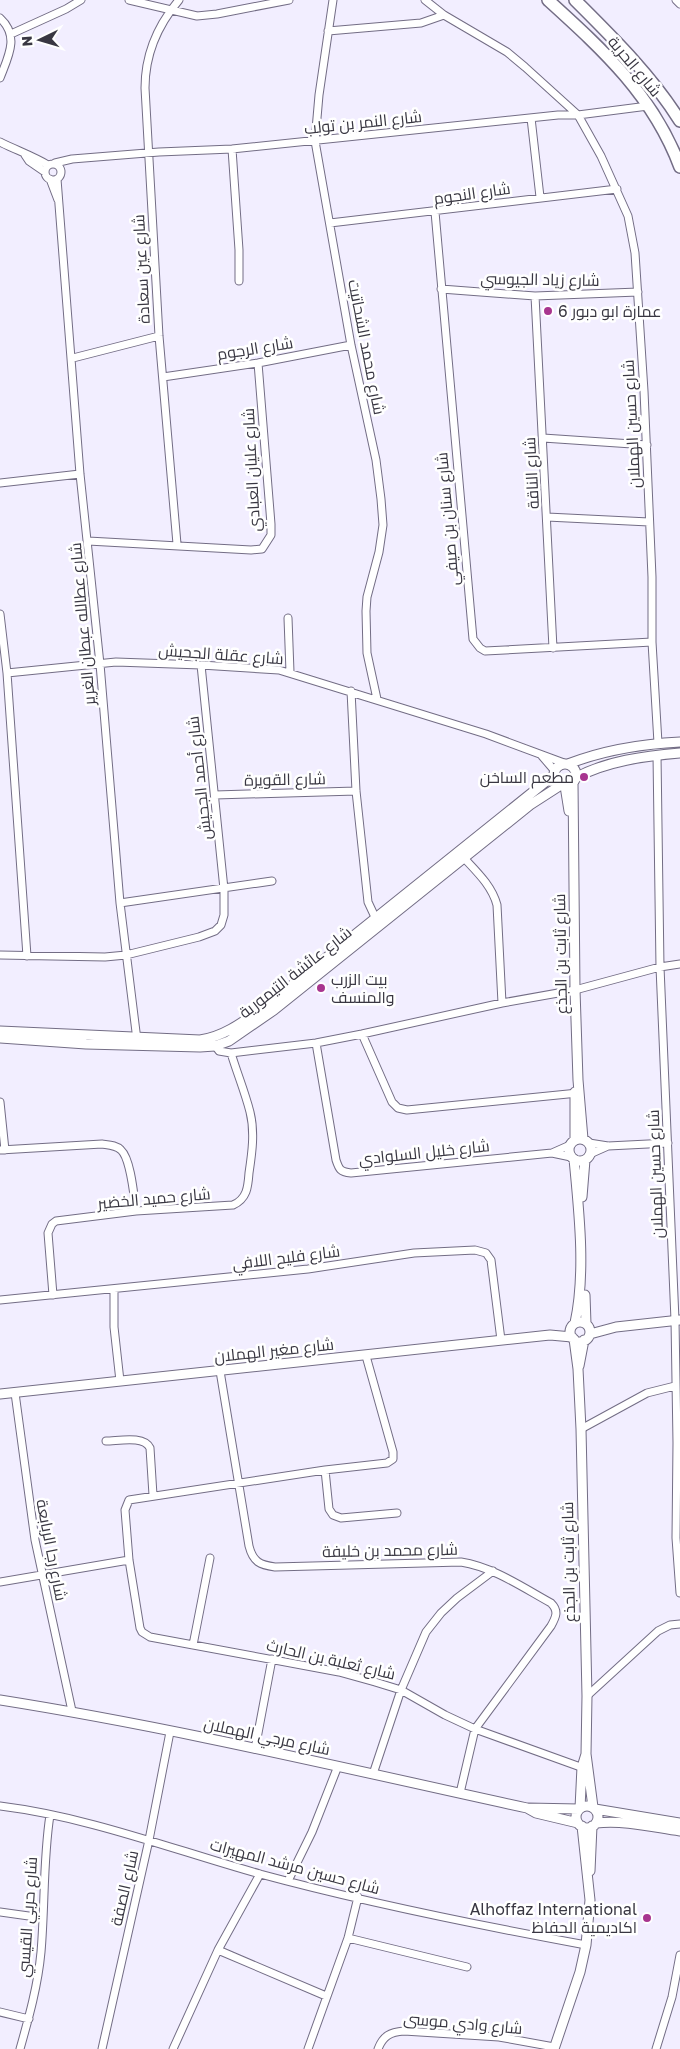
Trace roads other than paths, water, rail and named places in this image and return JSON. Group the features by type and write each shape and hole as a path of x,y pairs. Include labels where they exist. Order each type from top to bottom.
{"highway":[{"name":"شارع الحرية","path":"548,0 606,53 648,106 662,128 680,167"},
{"name":"شارع الحرية","path":"575,0 631,56 666,98 680,121"}],"street":[{"path":"11,34 66,9 81,0"},
{"path":"129,0 189,15 206,16 289,0"},
{"name":"شارع عين سعادة","path":"177,544 159,336 145,70 152,44 170,11 180,0"},
{"name":"شارع محمد الشحاتيت","path":"333,0 318,103 315,140 351,345 376,460 382,499 383,526 380,552 369,590 366,611 368,653 377,698"},
{"name":"شارع حسين الهملان","path":"425,0 444,15 507,52 578,115 601,156 628,216 632,232 638,292 647,444 652,642 658,743"},
{"path":"676,0 680,4"},
{"path":"328,31 421,23 444,15"},
{"path":"0,18 9,28 11,34 10,53 0,78"},
{"name":"شارع النمر بن تولب","path":"50,167 66,160 80,158 232,149 558,115 578,115 648,106"},
{"path":"531,118 540,197"},
{"path":"0,142 25,155 32,156 50,167 60,166 62,171"},
{"path":"232,149 239,250 239,281"},
{"path":"50,167 54,179 80,158"},
{"name":"شارع عطالله عبطان الغرير","path":"54,179 59,191 58,200 73,358 80,474 100,664 120,903 137,1042"},
{"name":"شارع النجوم","path":"330,222 434,212 540,197 617,189"},
{"name":"شارع سنان بن صيفي","path":"434,212 472,639 480,648 486,650 652,642"},
{"name":"شارع زياد الجيوسي","path":"441,289 536,296 638,292"},
{"name":"شارع الناقة","path":"536,296 553,648"},
{"path":"73,358 159,336"},
{"name":"شارع الرجوم","path":"163,376 258,363 351,345"},
{"name":"شارع عليان العبادي","path":"88,541 262,549 270,536 258,363"},
{"path":"543,438 647,444"},
{"path":"0,483 80,474"},
{"path":"547,517 650,522"},
{"path":"0,614 7,673 27,956"},
{"path":"288,618 290,672"},
{"name":"شارع عقلة الجحيش","path":"7,673 116,662 266,668 290,672 377,698 486,734 566,764"},
{"name":"شارع أحمد الجحيش","path":"0,955 105,957 126,955 214,931 221,925 224,915 224,889 201,665"},
{"path":"351,691 356,791 368,902 375,917"},
{"path":"566,764 575,770 569,783 557,783 554,773 557,767 566,764 604,752 658,743 680,742"},
{"name":"شارع عائشة التيمورية","path":"0,1038 137,1042 200,1040 213,1042 236,1037 274,1010 530,805 588,771 657,755 680,753"},
{"name":"شارع عقلة الجحيش","path":"540,754 554,773"},
{"name":"شارع حسين الهملان","path":"657,755 660,967 677,1320 675,1386 677,1443 676,1538 680,1593"},
{"name":"شارع عائشة التيمورية","path":"213,1042 271,1002 554,773"},
{"name":"شارع ثابت بن الجذع","path":"569,783 572,828 574,990 579,1142 588,1157 582,1212 587,1331 578,1369"},
{"name":"شارع القويرة","path":"215,795 356,791"},
{"path":"464,858 491,888 495,896 502,1003"},
{"path":"120,903 272,881"},
{"path":"213,1042 219,1051 231,1053 316,1043 502,1003 574,990 660,967 680,964"},
{"name":"شارع عائشة التيمورية","path":"0,1031 137,1042"},
{"path":"362,1034 392,1102 398,1108 407,1110 578,1093"},
{"name":"شارع خليل السلوادي","path":"316,1043 336,1160 339,1169 344,1172 350,1173 552,1153 579,1142"},
{"name":"شارع حميد الخضير","path":"53,1295 48,1233 52,1224 56,1221 136,1211 233,1205 243,1199 246,1192 253,1150 250,1113 231,1053"},
{"path":"0,1102 2,1150 102,1144 114,1146 124,1153 128,1164 136,1211"},
{"path":"668,1143 608,1146 579,1142 573,1158 578,1204 579,1304 571,1330 573,1338 578,1341 587,1331 677,1320"},
{"path":"573,1158 588,1157 608,1146"},
{"name":"شارع خليل السلوادي","path":"552,1153 573,1158"},
{"name":"شارع فليح اللافي","path":"0,1300 308,1269 414,1253 481,1250 491,1260 501,1340"},
{"path":"114,1290 114,1327 120,1381"},
{"path":"574,1325 582,1322 587,1331"},
{"name":"شارع مغير الهملان","path":"550,1335 574,1325"},
{"name":"شارع مغير الهملان","path":"0,1394 550,1335 573,1338"},
{"name":"شارع ثابت بن الجذع","path":"573,1338 578,1369 581,1429 587,1696 586,1754 580,1809"},
{"path":"0,1582 129,1560 126,1507 132,1498 387,1463 392,1459 393,1452 366,1356"},
{"name":"شارع محمد بن خليفة","path":"220,1371 251,1556 256,1562 275,1567 461,1562 493,1571 555,1607 556,1618 475,1729 460,1793"},
{"path":"581,1429 647,1393 675,1386"},
{"name":"شارع رجا الربابعة","path":"15,1393 27,1489 42,1576 72,1711"},
{"path":"106,1441 140,1440 148,1444 150,1448 153,1495"},
{"path":"325,1470 329,1509 333,1516 341,1518 397,1513"},
{"path":"193,1645 210,1558"},
{"name":"شارع ثعلبة بن الحارث","path":"129,1560 138,1622 142,1632 150,1637 339,1672 400,1690 475,1729 585,1768"},
{"path":"373,1774 400,1690 420,1642 430,1626 457,1598 493,1571"},
{"path":"587,1696 658,1631 670,1625 680,1624"},
{"path":"255,1749 272,1659"},
{"name":"شارع مرجي الهملان","path":"0,1700 72,1711 338,1766 527,1808 580,1809"},
{"name":"شارع الصفة","path":"102,2049 149,1840 170,1732"},
{"path":"288,1880 312,1832 338,1766"},
{"name":"شارع ثابت بن الجذع","path":"585,1768 594,1808"},
{"name":"شارع حسين مرشد المهيرات","path":"0,1806 50,1815 149,1840 260,1874 477,1925 586,1945"},
{"path":"587,1825 576,1816 580,1809 586,1806 680,1823"},
{"name":"شارع مرجي الهملان","path":"527,1808 536,1813 587,1825 614,1821 680,1831"},
{"path":"554,2048 580,1972 586,1945 589,1914 588,1878 585,1869 587,1825 598,1816 594,1808"},
{"name":"شارع حربي القيسي","path":"20,2049 29,2019 41,1953 47,1837 50,1815"},
{"path":"173,2049 218,1950 260,1874"},
{"path":"308,2049 348,1938 358,1897"},
{"path":"0,1912 43,1918"},
{"path":"348,1938 466,1967"},
{"path":"218,1950 326,1996"},
{"path":"656,2049 672,1997 680,1955"},
{"path":"0,2012 29,2019"},
{"name":"شارع وادي موسى","path":"378,2049 385,2036 393,2032 404,2031 499,2037 554,2048"}],"place":[{"name":"عمارة ابو دبور 6","path":"548,311"},
{"name":"مطعم الساخن","path":"584,777"},
{"name":"بيت الزرب والمنسف","path":"321,988"},
{"name":"Alhoffaz International اكاديمية الحفاظ","path":"647,1918"}]}
